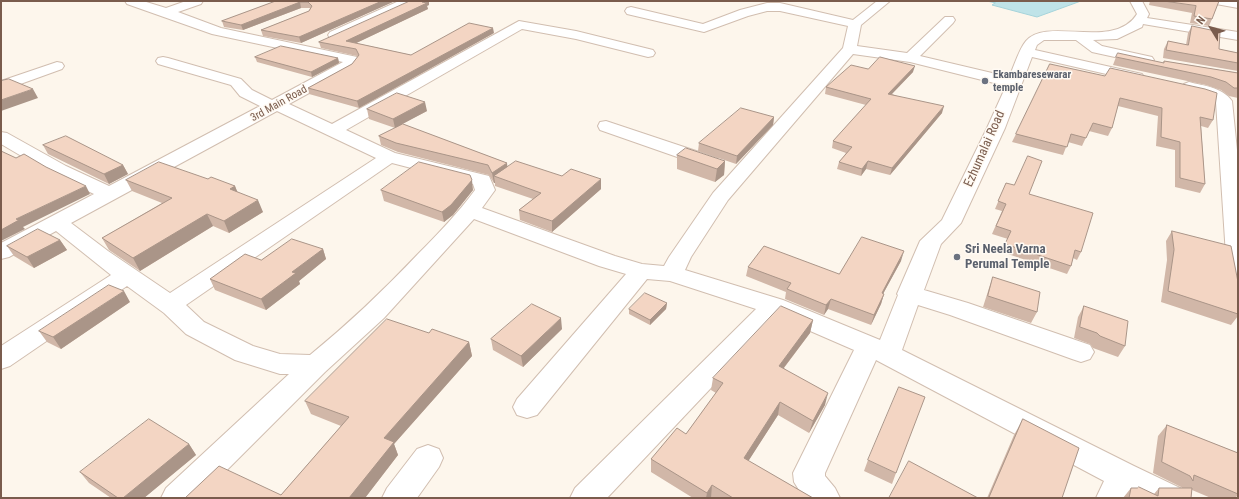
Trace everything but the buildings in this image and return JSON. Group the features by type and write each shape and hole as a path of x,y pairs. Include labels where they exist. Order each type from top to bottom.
{"street":[{"name":"3rd Main Road","path":"1,252 275,106 348,66 352,60 217,31 131,1"},
{"path":"166,12 197,1"},
{"path":"303,49 409,1"},
{"path":"672,274 680,257 720,196 850,48 855,24 884,1"},
{"path":"1136,1 1143,14 1139,20 1238,36"},
{"path":"1220,1 1238,4"},
{"path":"631,10 704,28 744,13 767,7 780,7 855,24"},
{"path":"910,58 949,20"},
{"name":"Ezhumalai Road","path":"824,498 810,482 809,473 909,294 931,241 951,223 996,128 1031,43 1041,36 1112,36 1137,24 1139,20"},
{"path":"332,131 519,25 526,25 576,35 648,53"},
{"path":"243,37 264,29"},
{"path":"1079,36 1097,49 1162,63"},
{"path":"850,48 910,58 1014,83"},
{"path":"1027,52 1154,80"},
{"path":"163,61 236,82 246,93 389,157 482,180 486,190 471,211 387,302 316,365 178,498"},
{"path":"1,86 57,66"},
{"path":"1176,85 1206,91 1219,96 1224,101 1236,214 1238,271"},
{"path":"606,126 741,173"},
{"path":"1,137 59,170 110,194"},
{"path":"170,305 389,157"},
{"path":"471,211 607,261 641,271 672,274 774,306 878,350 1118,487 1169,498"},
{"path":"57,222 170,305 195,328 244,353 280,364 316,365"},
{"path":"528,407 641,271"},
{"path":"1,358 128,275"},
{"path":"909,294 959,309 1080,352"},
{"path":"586,498 774,306"},
{"path":"398,498 428,458"}],"water":[{"path":"987,1 1081,1 1037,17 992,5 995,3"}],"place":[{"name":"Ekambaresewarar temple","path":"985,81"},
{"name":"Sri Neela Varna Perumal Temple","path":"957,257"}]}
